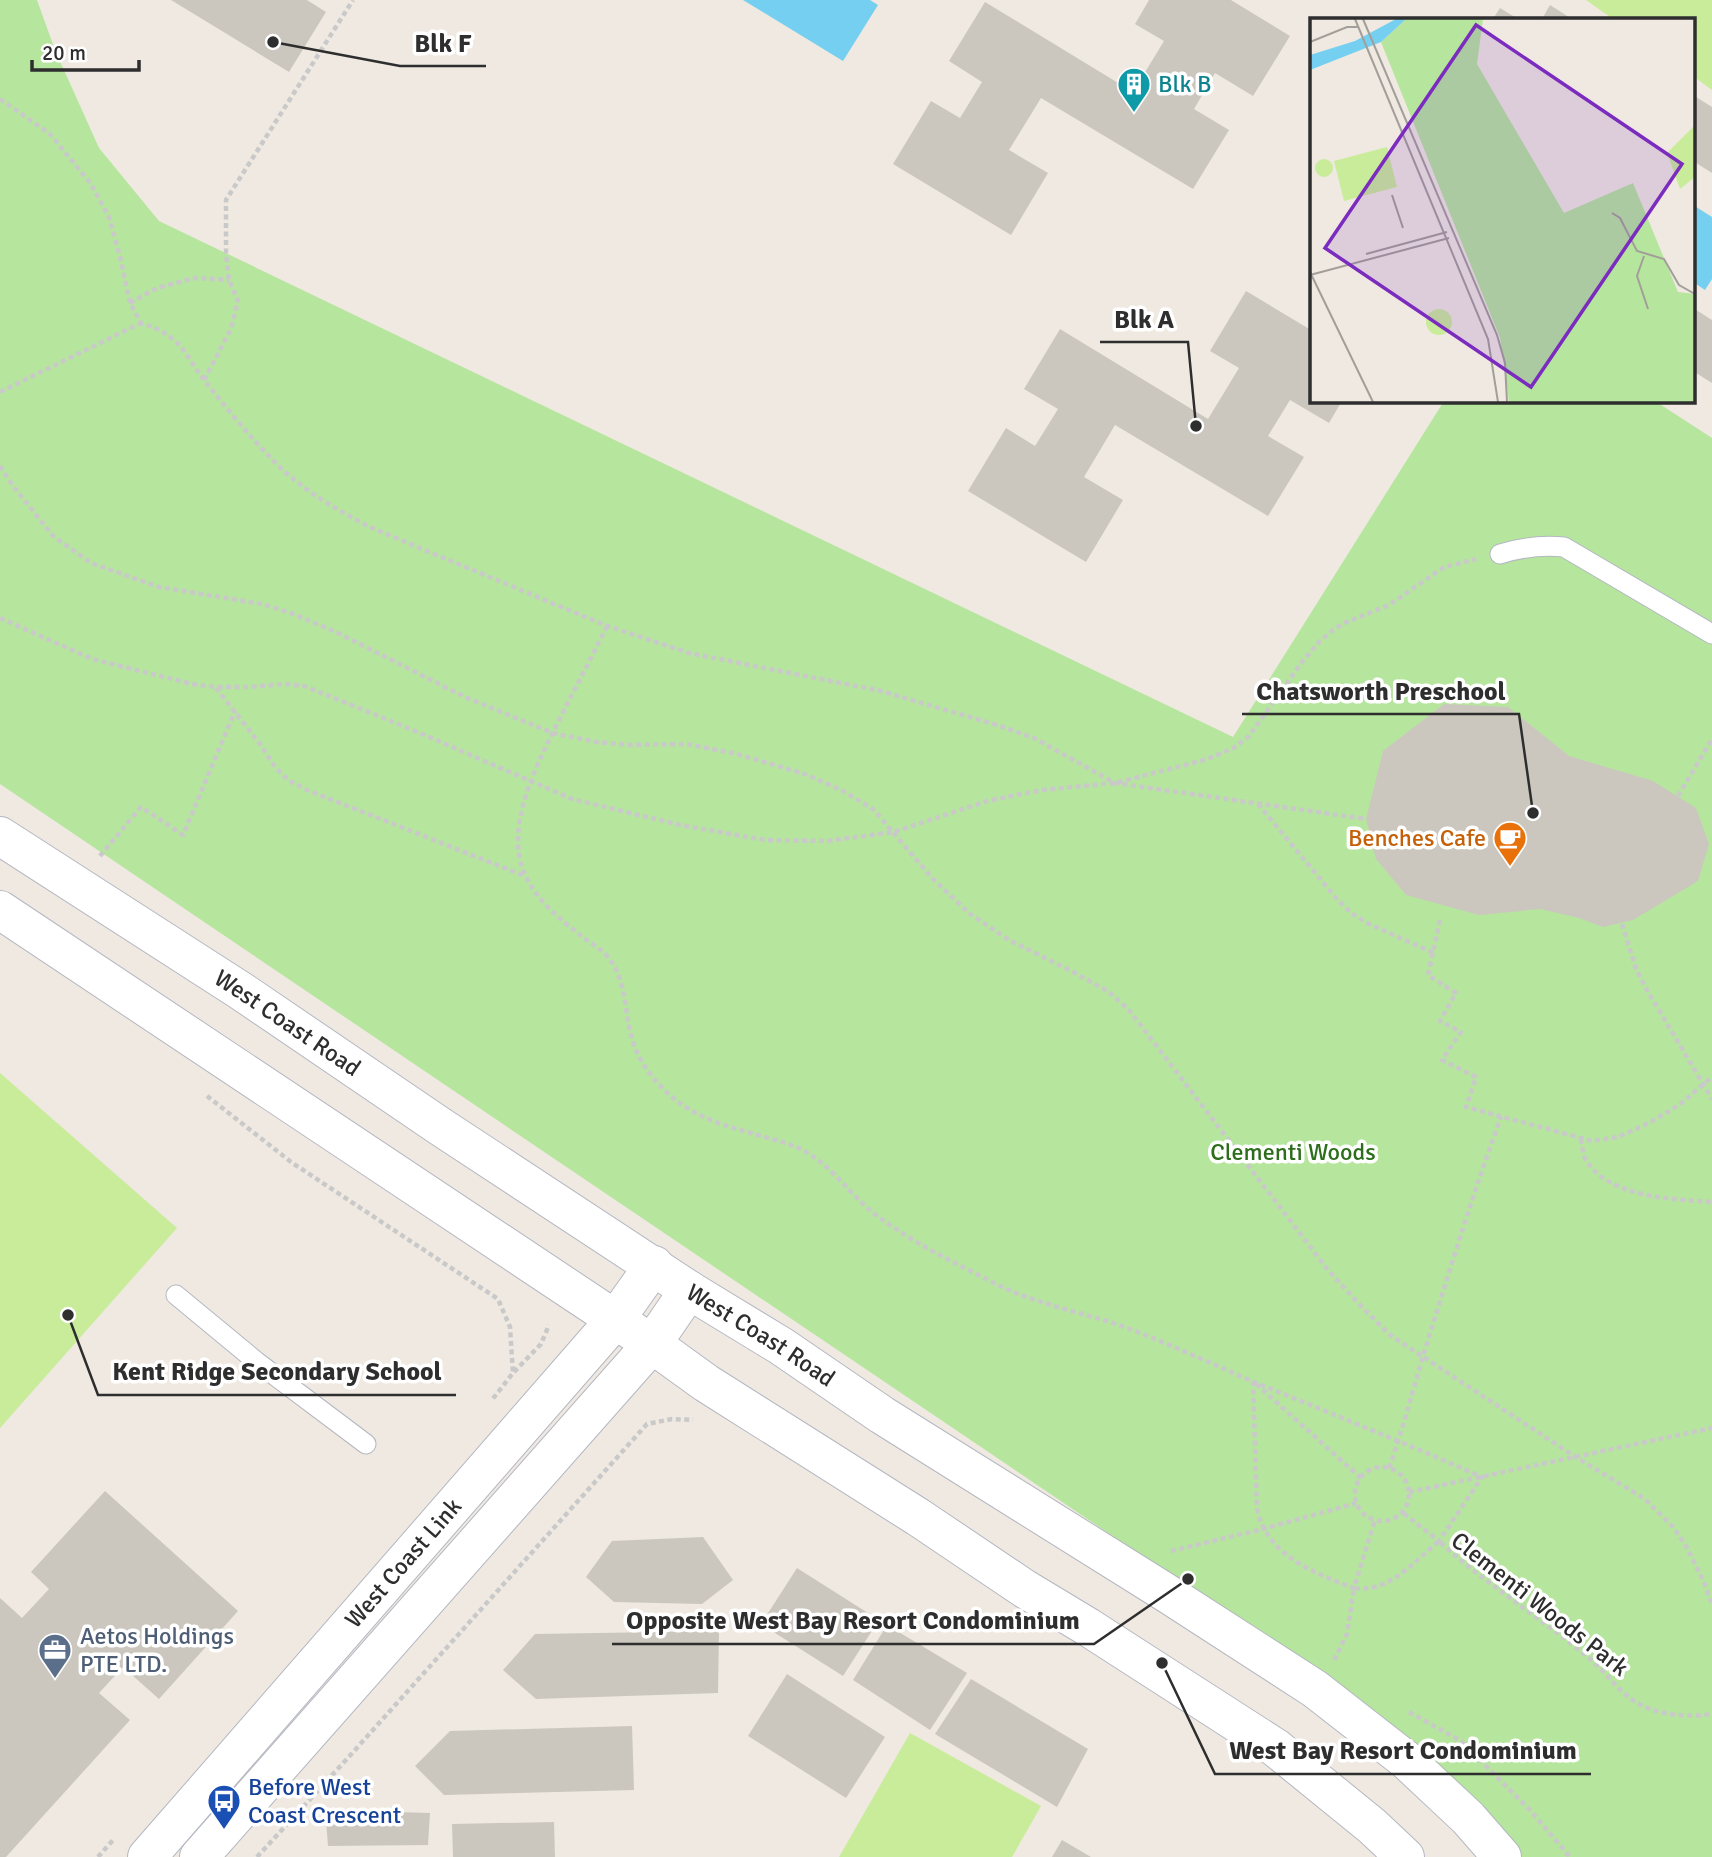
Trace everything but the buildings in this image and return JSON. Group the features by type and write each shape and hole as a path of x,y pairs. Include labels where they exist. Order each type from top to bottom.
{"main road":[{"name":"West Coast Road","path":"0,836 242,991 441,1127 690,1290 781,1346 882,1415 1315,1689 1406,1760 1468,1818 1502,1857"},
{"path":"0,910 652,1344 706,1383 1276,1748 1372,1826 1405,1857"},
{"name":"West Coast Link","path":"147,1857 615,1320 654,1265"},
{"name":"West Coast Link","path":"198,1857 652,1344 690,1290"}],"lane":[{"path":"1500,554 1541,545 1564,547 1712,634"},
{"path":"176,1295 257,1362 366,1444"}],"path":[{"path":"204,380 232,329 238,301 229,280 226,200 353,0"},
{"path":"0,99 50,134 91,184 109,217 130,303 141,323 155,328 176,342 204,380 286,475 337,510 607,626 689,653 881,691 1000,726 1034,738 1115,783 1366,819"},
{"path":"130,303 157,288 195,278 229,280"},
{"path":"0,392 141,323"},
{"path":"0,466 53,536 91,564 159,587 262,604 293,614 336,632 467,698 553,733 631,745 686,744 757,760 804,774 843,791 873,809 932,878 970,914 1009,940 1109,992 1129,1010 1328,1270 1390,1335 1574,1456 1645,1499 1659,1512 1686,1546 1712,1604"},
{"path":"0,618 92,659 192,684 216,687 285,684 304,686 414,730 572,799 680,825 765,840 827,841 894,832 987,801 1042,790 1115,783 1204,760 1235,747 1249,736 1320,641 1344,623 1389,605 1444,567"},
{"path":"607,626 531,781 521,816 519,857 526,877 556,916 606,954 620,976 633,1044 641,1061 674,1098 705,1118 803,1150 817,1159 872,1212 900,1233 1001,1287 1051,1306 1125,1327 1482,1477"},
{"path":"216,687 275,767 288,780 526,877"},
{"path":"97,860 141,807 183,835 235,711"},
{"path":"1678,796 1712,739"},
{"path":"1258,804 1351,913 1434,953"},
{"path":"1440,920 1429,975 1457,993 1440,1021 1461,1032 1442,1060 1476,1077 1466,1107 1592,1141 1618,1137 1649,1123 1679,1105 1712,1077"},
{"path":"1622,924 1644,985 1712,1099"},
{"path":"206,1096 291,1162 498,1300 510,1327"},
{"path":"1389,1468 1501,1117"},
{"path":"1581,1139 1585,1158 1599,1175 1619,1186 1660,1198 1712,1202"},
{"path":"513,1373 541,1344 549,1325"},
{"path":"1253,1381 1362,1478"},
{"path":"1253,1381 1256,1499 1263,1529 1273,1543 1293,1560 1353,1588"},
{"path":"257,1857 647,1424 673,1419"},
{"path":"1409,1492 1712,1428"},
{"path":"1376,1468 1389,1468 1401,1475 1409,1492 1408,1503 1402,1512 1390,1520 1375,1520 1366,1516 1356,1503 1355,1492 1362,1478 1376,1468"},
{"path":"1402,1512 1439,1541 1482,1477"},
{"path":"1162,1553 1356,1503"},
{"path":"1330,1667 1347,1634 1353,1588 1375,1520"},
{"name":"Clementi Woods Park","path":"1353,1588 1367,1589 1384,1585 1439,1541 1463,1563 1592,1661 1641,1706 1662,1713 1712,1714"},
{"path":"1402,1708 1461,1741 1529,1810 1570,1857"}],"green space":[{"name":"Clementi Woods","path":"0,0 37,0 55,50 99,148 159,221 1233,737 1443,402 1657,402 1712,438 1712,1857 1519,1857 1256,1633 0,784"},
{"path":"1586,0 1712,0 1712,90 1694,77 1694,18 1612,18"},
{"path":"0,1073 177,1228 0,1428"},
{"path":"910,1733 1041,1806 1012,1857 839,1857"}],"water":[{"path":"743,0 870,0 878,5 843,61"},
{"path":"1694,206 1712,217 1712,279 1705,290 1694,283"}],"place":[{"name":"Blk F","path":"273,42"},
{"name":"Blk B","path":"1134,114"},
{"name":"Blk A","path":"1196,426"},
{"name":"Chatsworth Preschool","path":"1533,813"},
{"name":"Benches Cafe","path":"1510,868"},
{"name":"Kent Ridge Secondary School","path":"68,1315"},
{"name":"Opposite West Bay Resort Condominium","path":"1188,1579"},
{"name":"West Bay Resort Condominium","path":"1162,1663"},
{"name":"Aetos Holdings PTE LTD.","path":"55,1680"},
{"name":"Before West Coast Crescent","path":"224,1831"}]}
